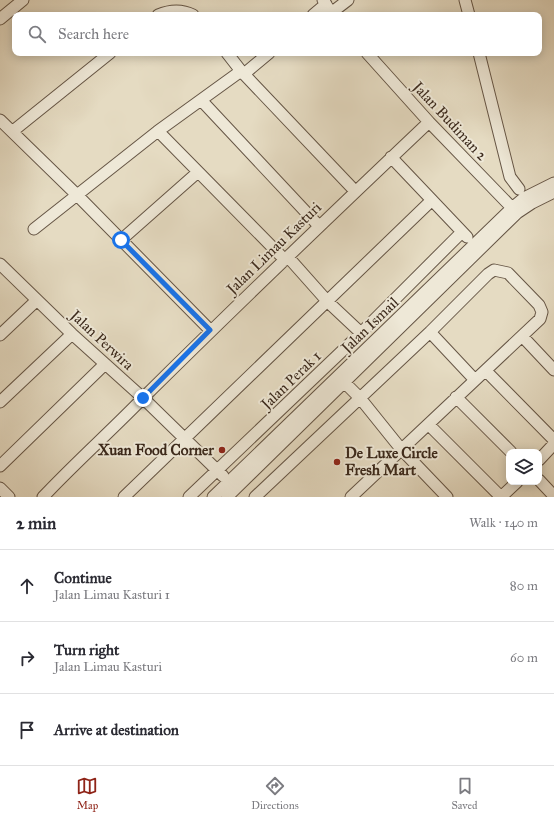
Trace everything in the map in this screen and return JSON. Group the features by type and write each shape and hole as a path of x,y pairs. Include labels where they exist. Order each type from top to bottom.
{"street":[{"path":"0,19 23,0"},
{"path":"328,8 348,0"},
{"path":"465,0 468,12"},
{"path":"166,12 183,12"},
{"path":"13,131 106,56"},
{"path":"229,56 242,73 355,191"},
{"path":"34,229 158,131 265,56"},
{"name":"Jalan Budiman 2","path":"370,56 429,122 515,210"},
{"path":"480,56 510,177 519,189"},
{"path":"201,100 319,226"},
{"path":"0,120 77,194 210,330"},
{"name":"Jalan Limau Kasturi","path":"43,497 70,468 143,398 210,330 429,122"},
{"path":"158,131 360,333"},
{"path":"392,158 474,244"},
{"path":"121,240 198,172"},
{"name":"Jalan Ismail","path":"213,497 232,485 515,210 524,198 554,182"},
{"name":"Jalan Ismail","path":"341,379 474,244 515,210 554,192"},
{"path":"124,497 328,302 432,200"},
{"name":"Jalan Perak 1","path":"189,497 360,333 462,232"},
{"name":"Jalan Perwira","path":"0,264 72,334 143,398 232,485"},
{"path":"255,497 430,332 488,274 494,270 508,272 539,305 542,312 540,319 351,497"},
{"path":"0,335 37,300"},
{"path":"430,332 475,380"},
{"path":"0,402 72,334"},
{"path":"522,336 554,370"},
{"path":"0,466 106,364"},
{"path":"486,370 554,440"},
{"path":"341,379 360,398 401,449 447,497"},
{"path":"456,397 508,449"},
{"path":"429,425 501,497 514,485"},
{"path":"542,457 554,444"},
{"path":"542,483 554,496"},
{"name":"Jalan Ismail","path":"227,497 232,485"},
{"path":"0,488 9,497"}],"place":[{"name":"Xuan Food Corner","path":"222,450"},
{"name":"De Luxe Circle Fresh Mart","path":"337,462"}],"route":[{"path":"121,240 210,330 143,398"}]}
